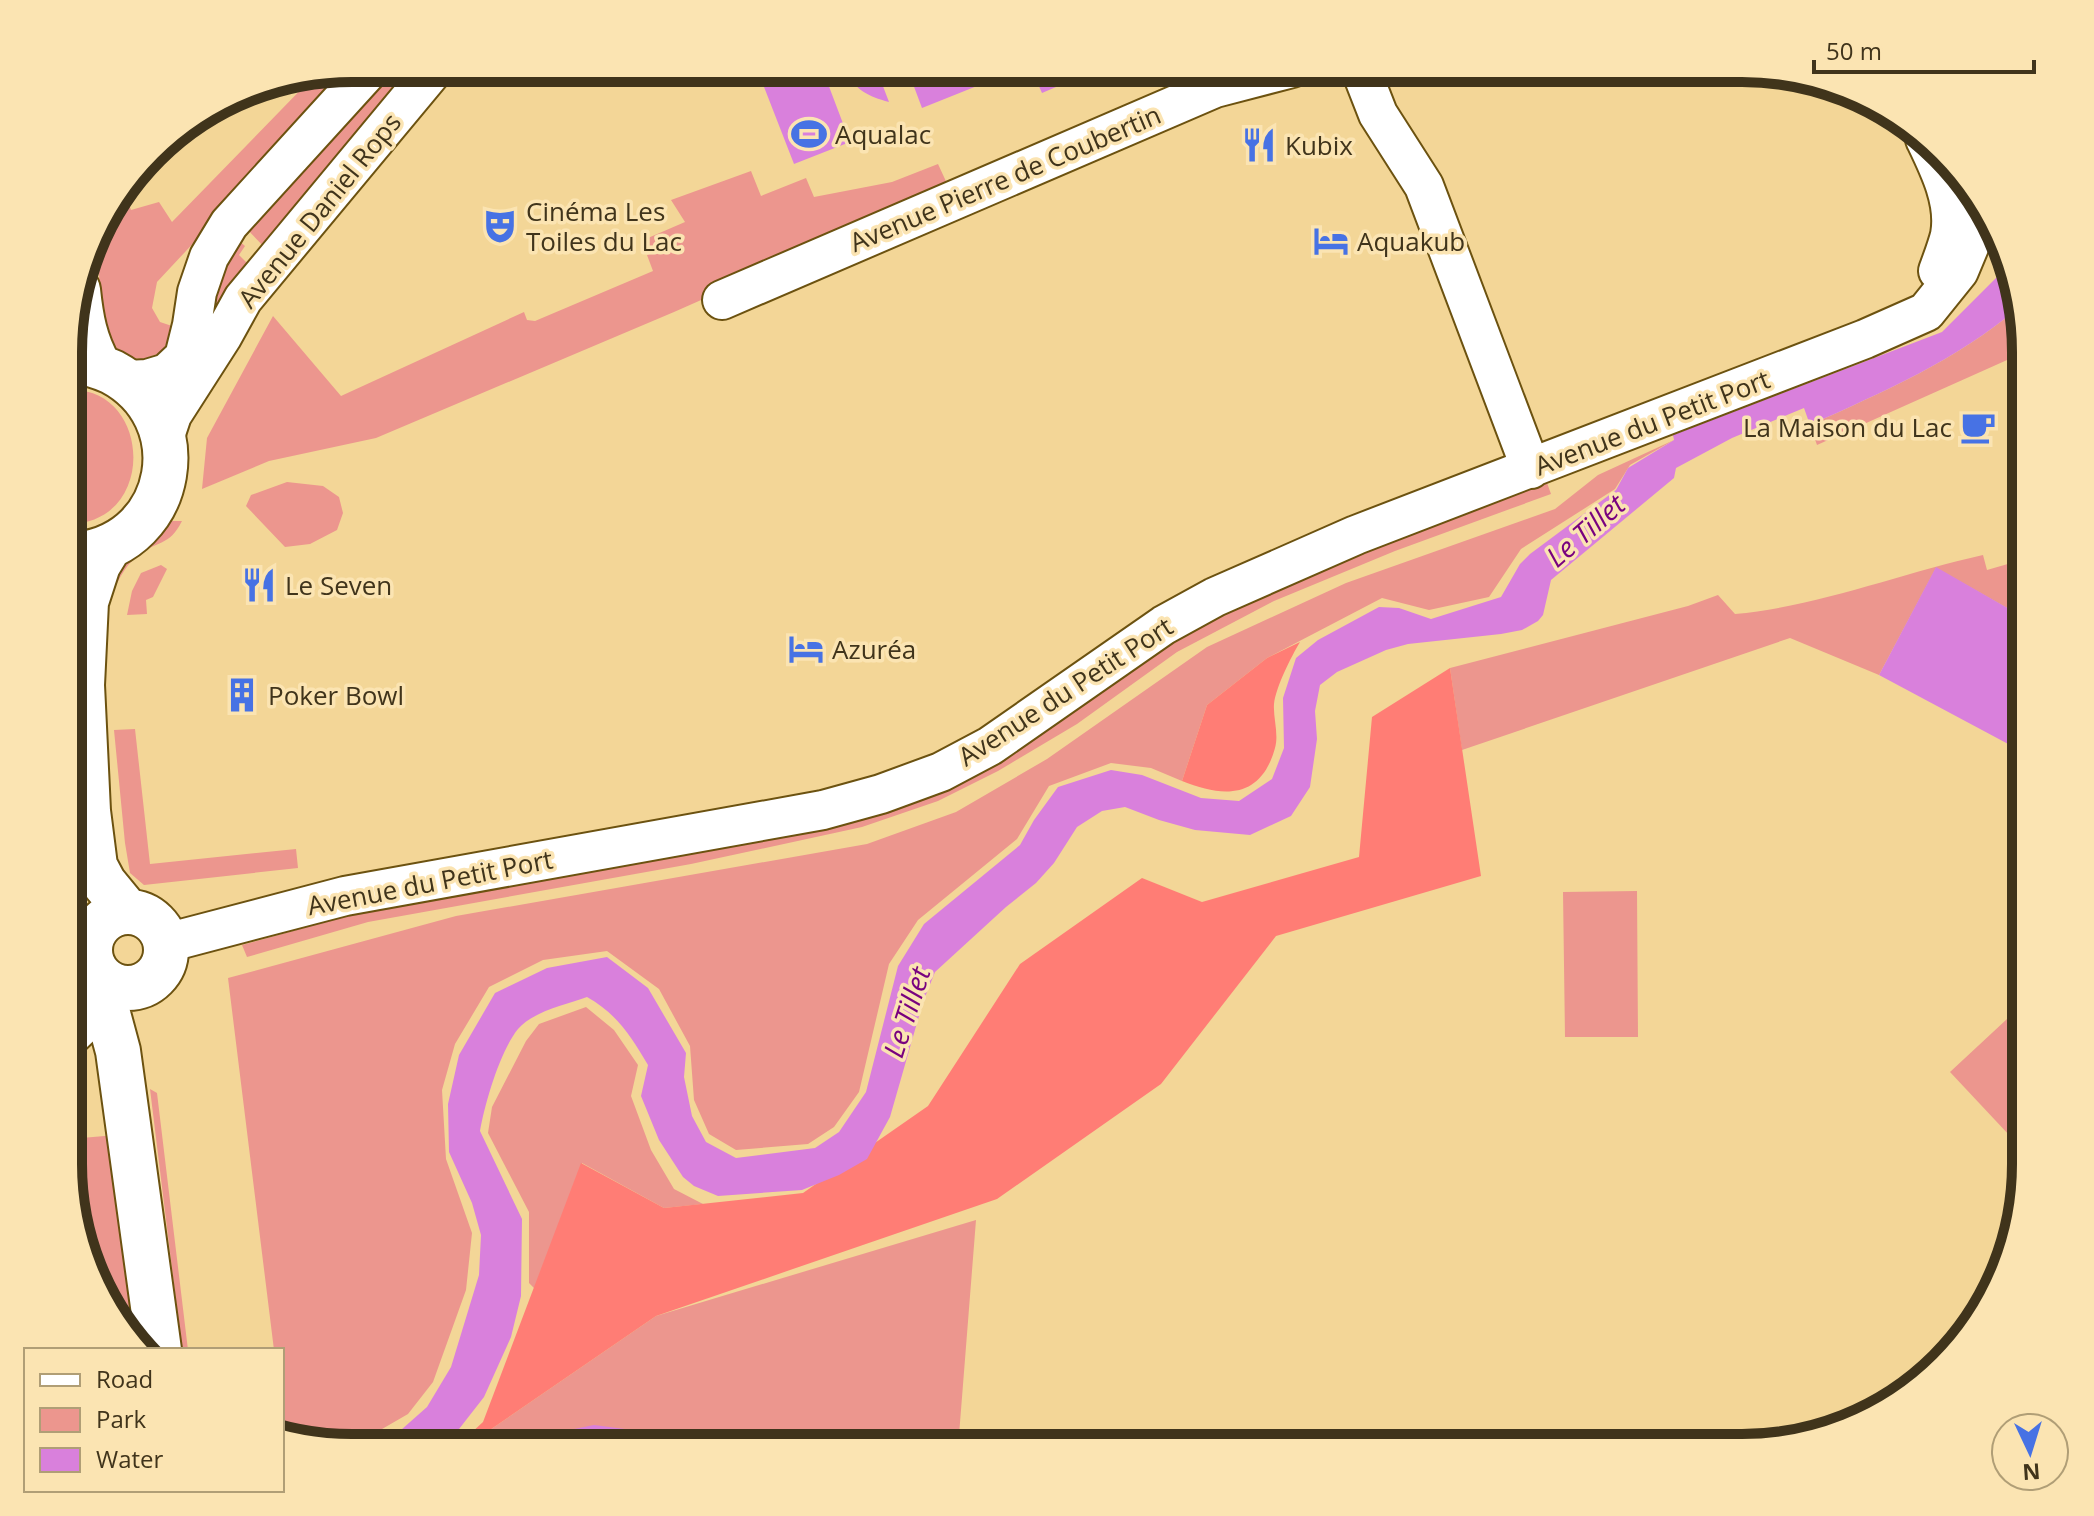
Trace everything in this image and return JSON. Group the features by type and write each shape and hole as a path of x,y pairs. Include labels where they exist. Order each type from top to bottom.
{"main road":[{"path":"82,677 86,602 98,565 90,550 128,536 143,521 163,483 166,461 157,416 144,397 99,369 83,332"},
{"path":"82,694 88,811 95,866 104,883 112,919"},
{"path":"83,897 112,919"},
{"path":"118,1051 146,984 163,966 166,943 157,924 138,912 112,919 89,950 118,1051 159,1348"},
{"path":"101,985 125,988 146,984"}],"street":[{"name":"Avenue Daniel Rops","path":"99,369 147,379 167,373 184,357 197,292 209,257 229,224 358,82"},
{"name":"Avenue Daniel Rops","path":"164,439 172,415 243,299 423,82"},
{"name":"Avenue Pierre de Coubertin","path":"722,300 1215,88 1236,83"},
{"path":"1366,83 1378,114 1424,186 1531,469"},
{"path":"1926,312 1950,233 1949,199 1938,167"},
{"name":"Avenue du Petit Port","path":"166,943 345,896 493,867 772,821 881,794 941,772 990,746 1164,625 1215,597 1356,535 1865,339 1926,312 1959,271 1977,221"},
{"path":"83,1025 91,1017 101,985"}],"green space":[{"path":"380,82 415,82 268,251 244,226"},
{"path":"336,83 269,162 157,282 152,308 160,322 172,326 169,340 161,353 142,359 124,357 106,339 100,316 99,259 128,202 131,210 159,202 172,222 304,87"},
{"path":"938,164 950,190 674,312 376,438 269,461 202,489 207,438 273,316 341,396 524,312 527,320 535,321 653,271 647,255 655,252 641,241 685,222 671,200 751,171 761,196 806,178 814,197 892,182"},
{"path":"233,236 245,246 239,255 255,271 213,324 211,281"},
{"path":"2010,315 2011,358 1817,445 1810,425 1945,359"},
{"path":"82,392 97,395 117,409 129,431 133,455 130,480 119,502 99,518 82,521"},
{"path":"1674,440 1630,465 1615,489 1521,549 1489,597 1429,610 1382,598 1267,658 1207,705 1182,781 1151,768 1111,763 1049,786 1017,839 918,920 889,964 859,1092 834,1127 808,1144 736,1150 709,1134 694,1100 690,1046 659,989 607,951 543,960 489,987 455,1044 442,1090 446,1159 472,1233 466,1290 433,1382 408,1414 375,1433 317,1432 284,1425 284,1348 274,1348 228,978 456,916 867,844 956,812 1047,759 1207,647 1346,583 1555,509 1598,475"},
{"path":"1546,480 1551,494 1395,551 1274,601 1177,652 1077,724 998,771 938,801 862,827 691,864 368,922 247,957 242,945 365,911 884,810 1167,641 1257,592"},
{"path":"287,482 323,486 339,497 343,513 337,530 310,544 285,547 246,506 251,495"},
{"path":"159,521 182,521 167,539 132,561 110,599 100,598 111,573"},
{"path":"1983,555 1987,570 2011,563 2011,610 1936,568 1879,675 1790,638 1462,750 1450,668 1688,606 1718,595 1735,614 1766,610 1828,597"},
{"path":"161,565 167,569 153,597 146,600 147,614 127,615 132,591 141,573"},
{"path":"135,729 150,864 296,849 298,868 144,885 130,873 114,730"},
{"path":"1637,891 1638,1037 1565,1037 1563,892"},
{"path":"586,1007 614,1030 638,1065 631,1096 651,1150 674,1189 703,1204 664,1208 582,1163 535,1289 529,1283 529,1212 488,1133 492,1107 526,1041 539,1024"},
{"path":"2011,1015 2011,1137 1950,1072"},
{"path":"150,1089 157,1093 188,1348 182,1348"},
{"path":"116,1135 142,1333 118,1299 96,1251 87,1216 83,1138"},
{"path":"976,1220 959,1433 485,1433 656,1316"}],"shaded area":[{"path":"1300,642 1275,697 1276,743 1269,765 1260,777 1239,790 1226,791 1197,787 1182,781 1207,705 1267,658"},
{"path":"1450,668 1481,876 1276,936 1161,1084 997,1199 656,1316 485,1433 471,1433 483,1422 581,1163 664,1208 803,1193 928,1106 1020,964 1142,878 1202,902 1359,857 1372,717"}],"water":[{"path":"762,82 827,82 850,142 794,164"},
{"path":"853,82 881,82 889,102 869,95"},
{"path":"912,82 986,82 922,108"},
{"path":"1037,82 1066,83 1042,93"},
{"name":"Le Tillet","path":"2000,274 2010,315 1945,359 1810,425 1804,408 1732,438 1676,468 1674,478 1551,580 1543,615 1538,621 1522,630 1501,634 1408,644 1386,650 1337,672 1320,685 1315,711 1317,739 1310,787 1291,816 1250,835 1195,830 1125,807 1102,811 1077,827 1054,863 1036,883 935,972 923,1002 890,1117 867,1159 839,1175 802,1190 718,1196 694,1186 683,1177 659,1140 641,1096 648,1065 615,1018 587,997 532,1018 518,1029 499,1064 480,1131 522,1219 521,1296 511,1337 484,1397 456,1433 395,1433 427,1407 451,1367 479,1275 481,1235 472,1203 449,1152 448,1104 459,1055 495,993 547,968 607,957 648,988 686,1053 684,1077 692,1116 706,1142 736,1158 815,1148 839,1132 866,1092 898,966 924,924 1020,845 1058,787 1111,770 1142,775 1201,798 1239,801 1272,779 1284,748 1283,698 1296,658 1318,640 1379,607 1399,608 1431,619 1501,597 1520,564 1530,554 1616,490 1628,468 1674,440 1673,435 1942,332"},
{"path":"1936,567 2011,610 2011,746 1879,675"},
{"path":"594,1425 625,1429 632,1433 560,1433"}],"place":[{"name":"Aqualac","path":"809,134"},
{"name":"Kubix","path":"1259,145"},
{"name":"Cinéma Les Toiles du Lac","path":"500,226"},
{"name":"Aquakub","path":"1331,241"},
{"name":"La Maison du Lac","path":"1978,427"},
{"name":"Le Seven","path":"259,585"},
{"name":"Azuréa","path":"806,649"},
{"name":"Poker Bowl","path":"242,695"}]}
